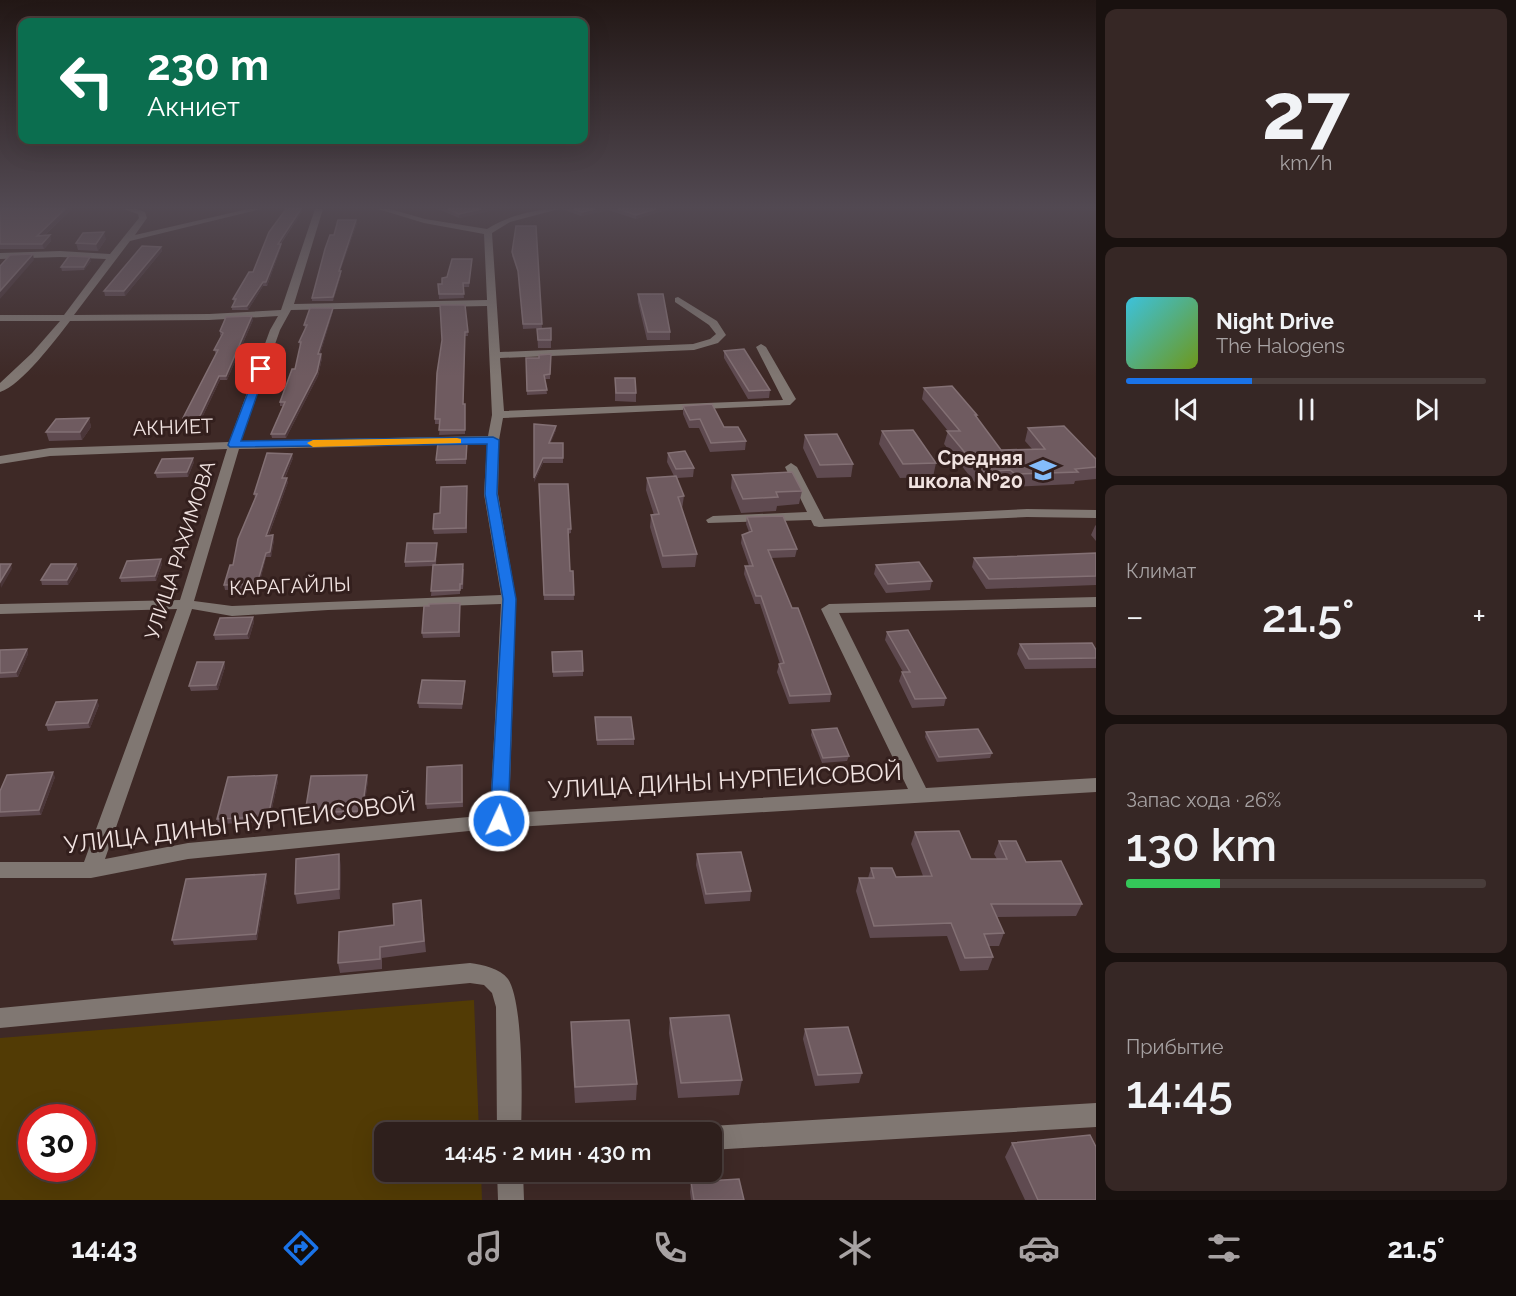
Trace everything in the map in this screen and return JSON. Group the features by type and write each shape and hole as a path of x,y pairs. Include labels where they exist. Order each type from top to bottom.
{"street":[{"path":"0,389 17,376 70,318 106,265"},
{"name":"УЛИЦА РАХИМОВА","path":"91,870 186,604 234,445 275,330 286,310 302,265"},
{"path":"490,265 498,415 493,440 491,494 509,599 499,821"},
{"path":"495,355 694,347 714,341 721,335 713,323 678,300"},
{"path":"0,318 209,317 286,310 493,303"},
{"path":"498,415 786,403 790,399 761,347"},
{"name":"АКНИЕТ","path":"0,460 50,452 234,445 493,440"},
{"path":"791,467 819,523 1027,513 1096,514"},
{"path":"713,520 815,516"},
{"name":"КАРАГАЙЛЫ","path":"0,609 186,604 232,611 328,605 509,599"},
{"path":"920,796 829,609 1096,602"},
{"name":"УЛИЦА ДИНЫ НУРПЕИСОВОЙ","path":"0,870 91,870 188,851 499,821 1096,785"},
{"path":"0,1018 458,974 485,974 496,981 505,993 509,1122"},
{"path":"722,1137 1096,1115"},
{"path":"510,1182 511,1200"}],"shaded area":[{"path":"474,1000 479,1122 374,1122 374,1182 481,1182 482,1200 0,1200 0,1038"}],"building":[{"path":"23,265 0,291 0,266"},
{"path":"62,265 85,265 84,267 61,267"},
{"path":"126,265 146,265 124,291 104,291"},
{"path":"256,265 273,265 266,282 263,282 247,306 232,307 236,299 233,299 249,272 253,272"},
{"path":"321,265 341,265 333,297 312,298"},
{"path":"450,265 471,265 469,283 463,283 464,294 439,294 438,284 442,284 442,278 447,277"},
{"path":"516,265 538,265 542,324 523,324"},
{"path":"638,294 663,294 670,332 648,332"},
{"path":"440,305 465,305 468,332 465,332 463,404 465,404 465,430 439,430 440,419 435,419 437,373 442,340"},
{"path":"310,308 333,308 318,354 321,354 317,372 285,434 271,434 285,402 280,402 292,369 295,369 301,342 299,342 307,325 304,325"},
{"path":"252,316 226,376 219,376 199,418 183,418 218,350 214,350 223,333 220,331 226,317"},
{"path":"551,328 551,340 538,340 537,329"},
{"path":"744,349 770,390 749,391 724,351"},
{"path":"551,354 550,374 544,375 547,390 527,391 526,358 539,358 539,355"},
{"path":"615,378 635,378 636,393 616,393"},
{"path":"952,386 977,415 975,415 1001,450 1045,449 1028,428 1064,426 1096,459 1096,467 1075,469 1078,472 1015,474 1010,470 981,472 947,431 960,431 924,388"},
{"path":"712,404 724,427 738,427 746,441 711,443 700,419 690,420 683,406"},
{"path":"89,418 80,432 46,432 56,419"},
{"path":"534,424 556,426 549,443 563,443 563,458 543,458 534,478"},
{"path":"913,430 936,463 903,464 882,431"},
{"path":"837,434 853,464 820,465 805,435"},
{"path":"467,442 466,459 436,460 438,443"},
{"path":"685,451 694,468 676,469 668,453"},
{"path":"267,453 292,454 282,478 287,478 266,536 273,535 270,552 266,553 257,584 224,585 230,565 233,565 238,539 257,494 254,494"},
{"path":"193,458 187,472 155,473 162,459"},
{"path":"792,472 802,491 776,492 778,497 743,499 732,475"},
{"path":"676,476 684,496 678,497 697,554 663,556 651,515 659,514 647,478"},
{"path":"539,484 568,484 571,529 568,529 570,571 573,571 574,595 544,595"},
{"path":"467,486 466,528 433,529 434,514 440,513 441,487"},
{"path":"783,516 797,549 768,550 792,608 798,608 831,694 790,696 779,664 784,663 761,596 756,596 745,566 753,566 742,535 752,531 747,517"},
{"path":"407,543 437,543 435,561 405,562"},
{"path":"1096,553 1096,576 989,579 974,558"},
{"path":"161,559 155,576 120,578 127,561"},
{"path":"919,562 932,581 888,584 876,565"},
{"path":"0,564 11,564 0,582"},
{"path":"51,564 76,564 67,580 41,580"},
{"path":"463,564 460,590 431,591 433,565"},
{"path":"460,603 459,632 422,633 424,606"},
{"path":"253,617 247,634 214,635 220,618"},
{"path":"908,630 946,698 915,699 902,672 910,672 887,632"},
{"path":"1092,643 1096,650 1096,658 1029,659 1020,644"},
{"path":"27,649 16,672 0,673 0,650"},
{"path":"582,651 583,671 553,672 552,652"},
{"path":"197,662 224,662 216,685 189,686"},
{"path":"422,680 465,681 462,704 418,703"},
{"path":"97,700 88,723 46,725 56,702"},
{"path":"595,717 631,717 634,739 597,740"},
{"path":"837,728 849,756 823,758 812,730"},
{"path":"978,729 992,753 939,757 926,732"},
{"path":"462,765 462,802 426,804 427,767"},
{"path":"53,772 39,810 0,812 0,791 7,775"},
{"path":"277,775 268,817 217,819 228,777"},
{"path":"367,775 362,811 305,813 311,776"},
{"path":"959,831 971,859 1007,859 999,841 1016,841 1026,862 1061,861 1082,904 991,904 1004,933 984,934 993,957 965,958 951,923 874,926 859,878 874,878 871,868 892,868 896,877 932,876 915,832"},
{"path":"741,852 751,891 706,894 697,854"},
{"path":"339,854 339,889 295,894 296,859"},
{"path":"266,874 256,934 172,940 186,879"},
{"path":"421,900 424,941 380,947 380,959 338,963 339,932 394,925 393,904"},
{"path":"729,1015 742,1080 681,1083 670,1018"},
{"path":"629,1020 637,1084 575,1087 571,1022"},
{"path":"848,1027 862,1073 818,1075 805,1029"},
{"path":"1090,1135 1096,1147 1096,1200 1038,1200 1012,1143"},
{"path":"739,1179 744,1200 694,1200 691,1182 722,1182 722,1180"}],"slow traffic":[{"path":"313,443 457,441"}],"place":[{"name":"Средняя школа №20","path":"1043,470"}],"route":[{"path":"261,369 234,445 493,440 491,494 509,599 499,821"}]}
